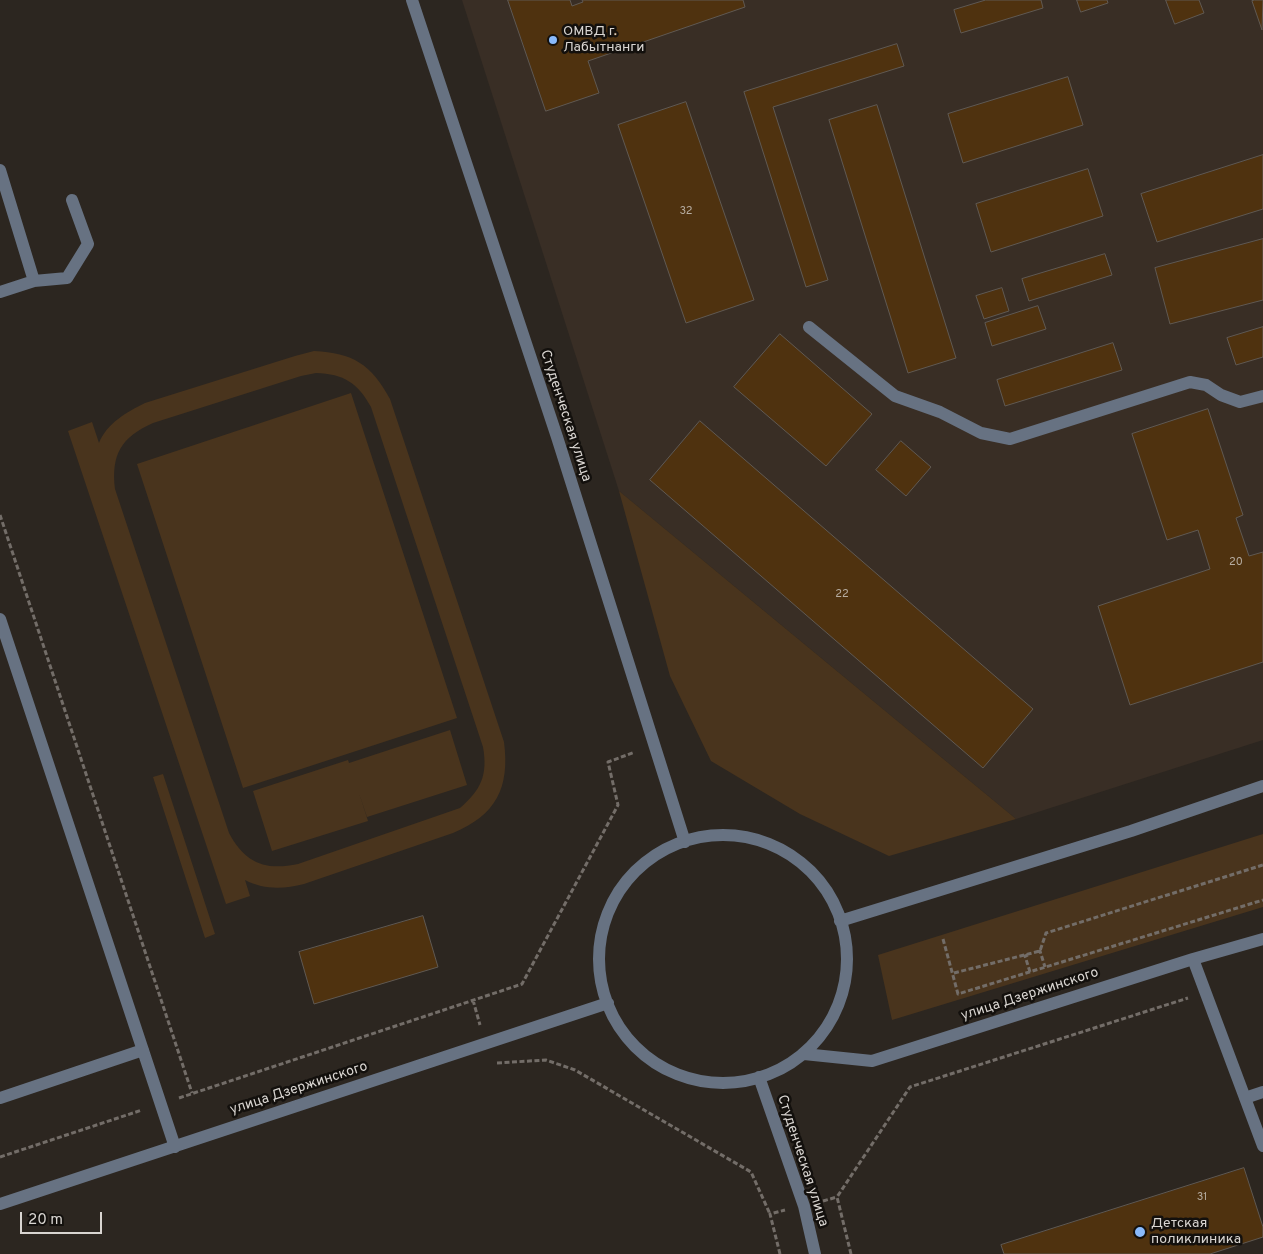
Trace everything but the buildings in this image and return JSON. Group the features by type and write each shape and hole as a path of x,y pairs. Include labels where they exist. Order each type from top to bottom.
{"street":[{"name":"Студенческая улица","path":"412,0 554,428 685,842"},
{"path":"0,170 34,281"},
{"path":"0,292 34,281 67,278 88,244 72,200"},
{"path":"809,327 896,396 940,412 980,433 1010,439 1190,382 1206,385 1222,395 1240,402 1263,396"},
{"path":"0,619 175,1147"},
{"path":"840,921 1131,831 1263,786"},
{"path":"712,835 750,838 786,852 816,876 837,909 840,921 847,946 845,986 830,1023 804,1054 774,1073 740,1083 712,1083 684,1078 658,1066 636,1049 618,1027 603,993 598,956 605,919 623,886 649,859 678,843 712,835"},
{"name":"улица Дзержинского","path":"804,1054 872,1061 1193,959 1263,939"},
{"path":"1193,959 1263,1146"},
{"name":"улица Дзержинского","path":"0,1204 608,1003"},
{"path":"0,1098 143,1050"},
{"name":"Студенческая улица","path":"759,1077 804,1206 815,1254"},
{"path":"1245,1098 1263,1092"}],"path":[{"path":"0,515 192,1093"},
{"path":"0,1157 522,984 618,806 608,762 654,745"},
{"path":"1045,967 1040,951 1046,933 1263,865"},
{"path":"943,939 954,973 958,994 1263,900"},
{"path":"1030,972 1025,956 1040,951"},
{"path":"954,973 1040,951"},
{"path":"851,1254 837,1198 910,1087 1206,992"},
{"path":"493,1063 546,1060 575,1070 751,1172 770,1214"}],"shaded area":[{"path":"462,0 1263,0 1263,740 1016,819 619,491"},
{"path":"314,351 340,354 350,358 360,363 376,377 390,399 504,742 505,773 497,798 480,818 468,826 453,833 304,884 274,888 259,886 245,880 250,896 226,904 68,431 92,422 99,443 112,424 145,403","holes":["316,373 335,375 349,381 361,392 371,407 483,747 484,766 478,788 460,808 298,864 286,866 266,865 249,858 235,843 229,833 115,489 115,466 120,448 126,441 133,434 153,423 301,376"]},
{"path":"351,393 457,718 243,788 137,464"},
{"path":"619,491 1016,819 889,856 800,814 711,761 670,676"},
{"path":"450,730 467,785 367,817 359,793 368,821 272,851 253,791 348,760 349,763"},
{"path":"163,774 215,934 205,938 153,777"},
{"path":"1263,834 1263,907 892,1020 878,955"}],"place":[{"name":"ОМВД г. Лабытнанги","path":"553,40"},
{"name":"Детская поликлиника","path":"1140,1232"}]}
